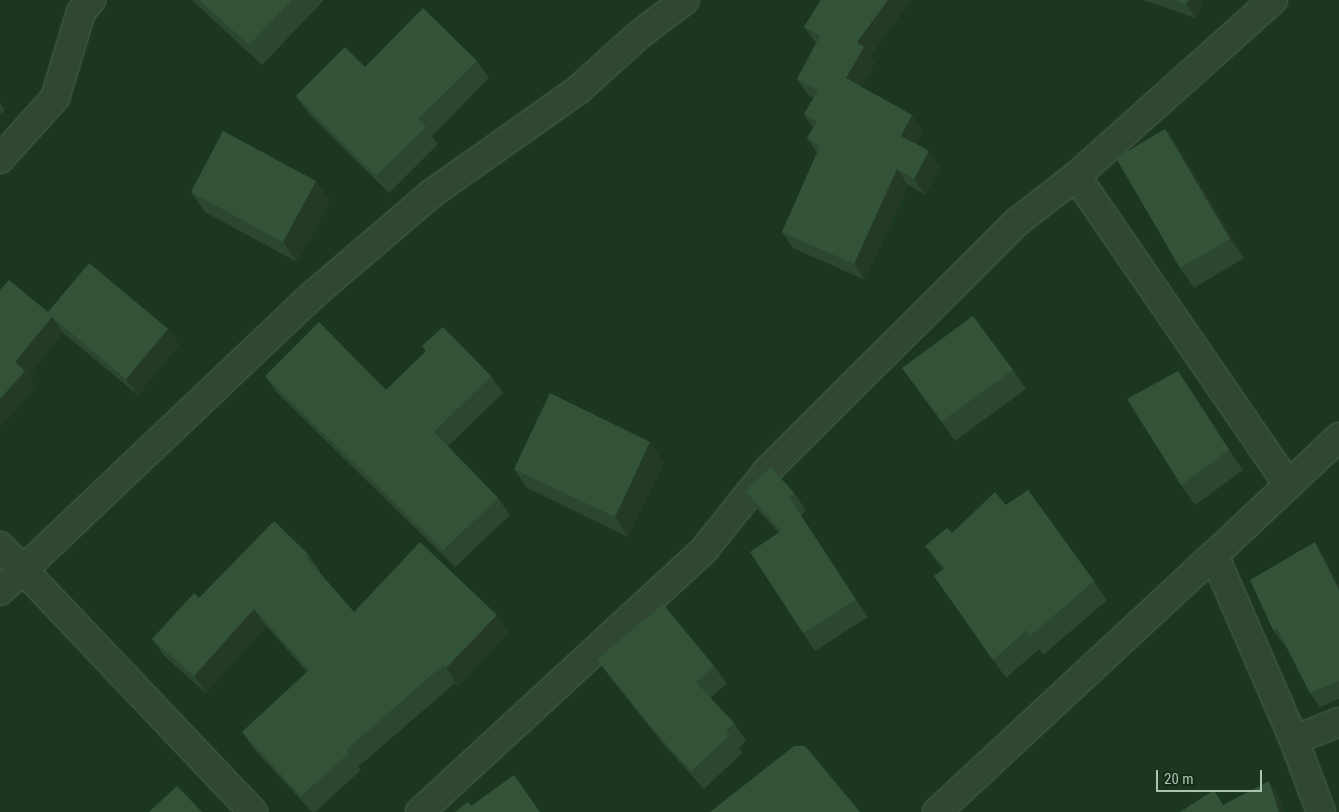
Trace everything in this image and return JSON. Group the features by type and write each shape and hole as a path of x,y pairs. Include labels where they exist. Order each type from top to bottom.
{"street":[{"path":"0,158 55,98 81,12 91,0"},
{"path":"0,591 322,288 431,194 578,90 640,34 685,0"},
{"path":"420,812 703,550 774,464 1017,222 1076,176 1273,0"},
{"path":"1076,176 1288,485"},
{"path":"937,812 1339,437"},
{"path":"0,546 253,812"},
{"path":"1214,555 1294,740 1321,812"},
{"path":"1294,740 1339,722"}],"building":[{"path":"199,0 292,0 249,45"},
{"path":"821,0 888,0 857,42 864,47 846,78 912,115 901,136 929,151 914,179 897,169 854,264 782,232 820,146 807,138 817,122 804,114 818,90 797,79 820,36 804,27"},
{"path":"1174,0 1188,0 1186,4"},
{"path":"423,8 477,61 418,119 426,127 376,176 296,96 345,47 365,67"},
{"path":"1165,129 1230,239 1180,268 1116,158"},
{"path":"223,131 316,181 283,242 191,192"},
{"path":"89,263 168,329 126,379 52,317 15,362 25,371 0,399 0,290 9,280 48,312"},
{"path":"973,316 1013,370 942,421 902,368"},
{"path":"319,322 386,390 426,351 422,346 443,327 491,376 434,432 498,498 443,550 265,376"},
{"path":"1178,371 1229,450 1181,485 1127,399"},
{"path":"550,393 650,442 615,517 514,469"},
{"path":"771,467 794,493 789,497 856,600 803,633 750,552 781,531 745,491"},
{"path":"1028,490 1094,581 1030,636 1026,630 993,660 934,576 945,568 925,546 947,528 952,533 995,492 1006,505"},
{"path":"274,521 308,554 305,556 354,612 420,542 497,615 446,668 443,665 346,750 349,753 301,796 242,732 309,670 254,609 194,676 152,639 194,593 199,598"},
{"path":"1315,542 1339,590 1339,681 1310,693 1277,628 1273,630 1250,580"},
{"path":"663,604 714,666 696,682 734,723 726,730 730,735 691,771 651,727 597,659"},
{"path":"794,746 805,746 860,812 710,812"},
{"path":"514,775 540,812 455,812 468,802 471,806"},
{"path":"1269,781 1279,812 1180,812 1214,790 1223,805"},
{"path":"177,786 202,812 149,812"}]}
